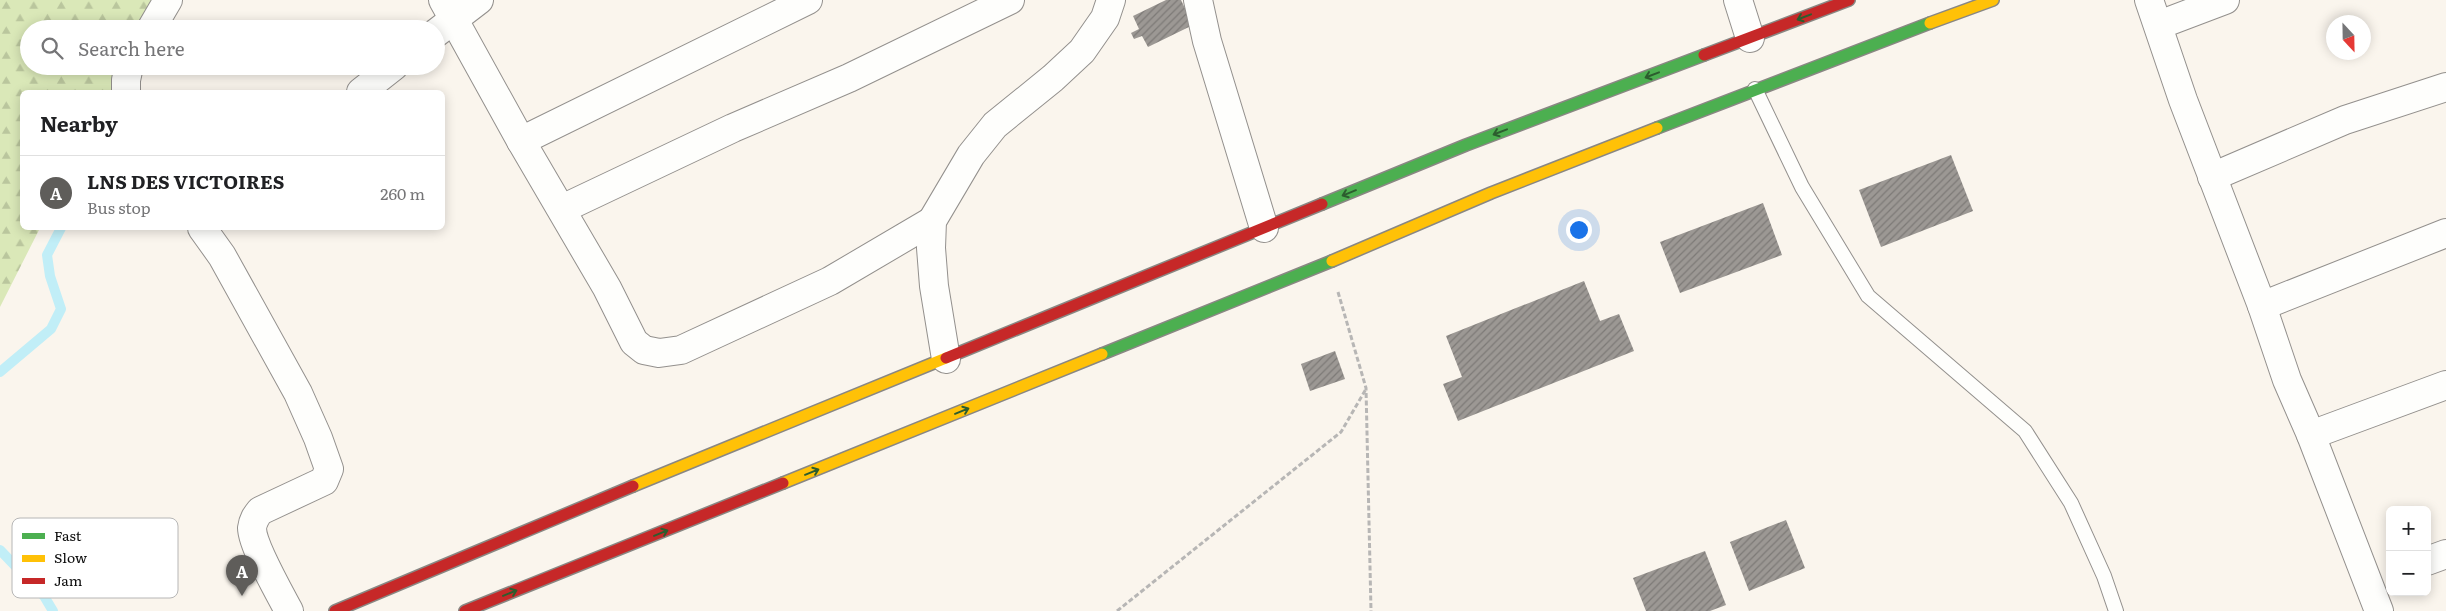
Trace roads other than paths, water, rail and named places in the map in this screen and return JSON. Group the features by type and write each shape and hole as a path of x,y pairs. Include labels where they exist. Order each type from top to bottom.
{"street":[{"path":"156,20 168,0"},
{"path":"479,0 444,18 562,209 607,288 634,342 644,350 659,353 681,350 830,281 932,222"},
{"path":"521,141 808,0"},
{"path":"562,209 733,128 849,78 1010,0"},
{"path":"946,359 934,286 931,248 932,222 971,155 995,125 1053,78 1082,51 1105,18 1111,0"},
{"path":"1198,0 1207,40 1264,228"},
{"path":"1738,0 1750,38"},
{"path":"335,611 597,501 1466,145 1849,0"},
{"path":"465,611 1330,262 1491,193 1755,89 1993,0"},
{"path":"2149,0 2183,100 2262,306 2286,380 2380,581 2379,611"},
{"path":"2159,25 2224,0"},
{"path":"126,90 127,75"},
{"path":"363,90 382,75"},
{"path":"2212,177 2345,120 2446,87"},
{"path":"203,230 222,256 298,393 329,469 324,481 260,511 254,518 252,530 256,544 289,611"},
{"path":"2262,306 2446,233"},
{"path":"2311,435 2446,385"},
{"path":"2431,560 2446,554"}],"lane":[{"path":"1755,89 1802,187 1868,296 2025,431 2071,503 2104,576 2116,611"}],"waterway":[{"path":"0,372 51,329 61,309 50,276 47,255 60,230"},
{"path":"0,550 12,563"},
{"path":"45,598 53,611"}],"place":[{"name":"LNS DES VICTOIRES","path":"242,596"}]}
